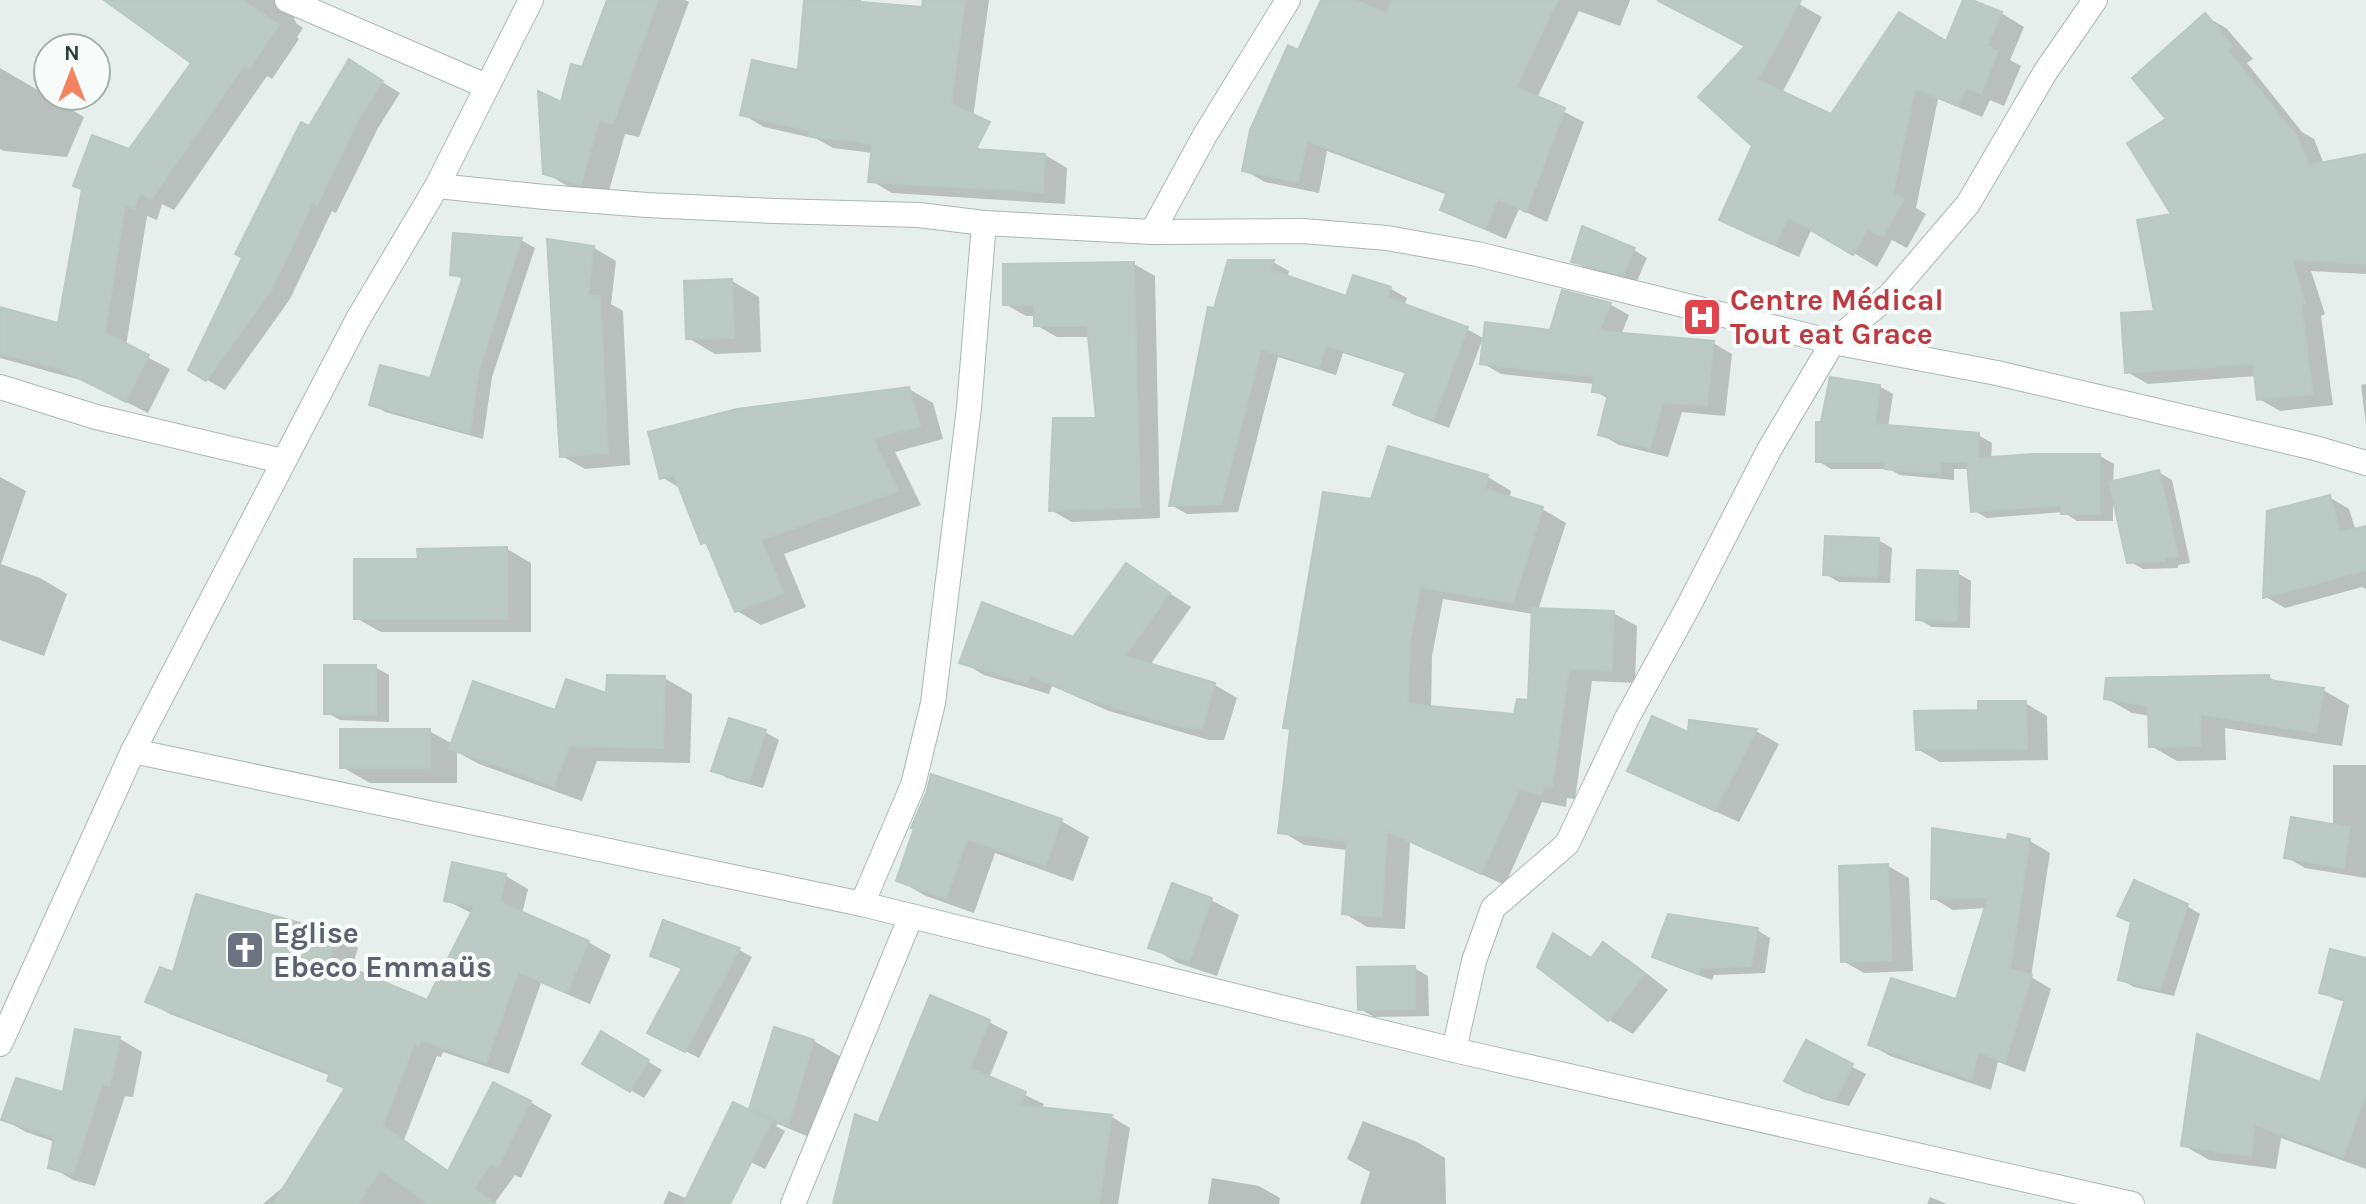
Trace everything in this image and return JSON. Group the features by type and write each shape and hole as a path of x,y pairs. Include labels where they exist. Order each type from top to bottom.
{"street":[{"path":"287,0 486,86"},
{"path":"0,1044 133,751 282,461 358,319 437,186 531,0"},
{"path":"1152,232 1205,135 1288,0"},
{"path":"1454,1050 1474,961 1493,908 1567,844 1627,718 1769,450 1833,342 1890,295 1968,204 2046,71 2095,0"},
{"path":"437,186 647,205 919,215 984,223 1152,232 1303,231 1387,238 1477,254 1833,342 1997,373 2315,448 2366,463"},
{"path":"862,904 913,785 933,703 969,408 984,223"},
{"path":"0,387 96,417 282,461"},
{"path":"133,751 862,904 1454,1050 2132,1204"},
{"path":"793,1204 911,916"}],"building":[{"path":"104,0 242,0 279,25 250,68 245,64 151,200 140,193 134,209 125,205 105,333 149,355 126,402 60,369 0,353 0,307 58,323 82,189 73,186 92,135 129,149 191,63"},
{"path":"607,0 658,0 613,124 599,120 581,185 543,174 538,91 561,102 571,64 582,67"},
{"path":"804,0 922,7 923,0 965,0 951,104 990,122 976,149 1045,154 1043,192 868,182 872,144 808,136 809,131 740,115 752,60 798,70"},
{"path":"1321,0 1355,0 1387,14 1391,0 1558,0 1516,87 1565,108 1526,212 1498,199 1485,229 1440,210 1447,192 1307,141 1298,182 1242,171 1250,130 1288,45 1298,50"},
{"path":"1657,0 1801,0 1758,80 1831,114 1899,12 1946,41 1963,0 1972,0 2002,12 1987,46 1998,51 1981,94 1966,88 1958,106 1915,88 1893,193 1904,199 1883,237 1868,229 1853,255 1788,217 1775,245 1719,220 1752,146 1698,97 1745,46"},
{"path":"2205,13 2233,46 2228,51 2298,138 2309,165 2366,154 2366,264 2292,260 2305,303 2301,304 2313,394 2257,400 2253,364 2125,373 2121,313 2154,311 2137,220 2171,214 2127,143 2166,119 2132,78"},
{"path":"349,59 383,81 360,117 317,205 313,202 272,289 206,381 188,370 242,258 235,254 301,122 309,126"},
{"path":"1582,226 1635,248 1623,275 1571,262"},
{"path":"453,233 522,238 479,369 470,433 369,405 380,365 430,378 463,276 450,275"},
{"path":"547,239 594,246 588,296 600,296 608,453 560,457"},
{"path":"1228,260 1274,260 1271,270 1346,296 1353,275 1391,287 1388,298 1468,327 1433,420 1393,405 1406,372 1326,345 1319,367 1261,349 1221,504 1169,506 1208,307 1214,308"},
{"path":"1134,262 1140,507 1049,511 1053,418 1096,418 1087,326 1034,326 1034,305 1003,305 1003,264"},
{"path":"732,279 734,338 686,339 684,281"},
{"path":"1562,290 1611,303 1599,331 1714,341 1707,406 1663,402 1650,448 1598,435 1608,394 1592,392 1594,377 1480,364 1485,322 1550,330"},
{"path":"1830,377 1880,385 1875,424 1979,433 1978,458 2100,454 2100,514 2061,514 2061,505 1971,512 1967,462 1941,462 1940,474 1885,469 1885,462 1816,462 1816,422 1821,422"},
{"path":"909,387 920,426 873,438 898,491 761,540 784,593 735,612 706,542 701,544 674,475 660,479 648,432 737,409"},
{"path":"1388,446 1488,475 1485,489 1543,507 1513,603 1420,587 1410,642 1408,704 1514,714 1517,699 1528,700 1532,608 1614,611 1612,671 1569,669 1552,787 1544,786 1542,795 1519,790 1481,874 1387,831 1382,917 1342,914 1347,841 1278,833 1290,729 1283,728 1323,492 1371,499"},
{"path":"2159,470 2178,556 2165,558 2165,561 2127,563 2109,482"},
{"path":"2330,495 2340,532 2366,526 2366,570 2263,598 2267,511"},
{"path":"1825,536 1879,538 1877,577 1823,575"},
{"path":"507,547 507,619 354,619 354,559 418,559 417,549"},
{"path":"1126,563 1170,593 1125,656 1215,683 1202,728 1185,728 1085,699 1030,675 1027,683 959,663 982,602 1073,637"},
{"path":"1917,570 1958,571 1957,621 1916,620"},
{"path":"324,665 376,665 376,715 324,714"},
{"path":"607,675 665,676 663,748 569,746 554,786 449,749 473,681 555,710 566,679 606,693"},
{"path":"2269,675 2269,680 2324,688 2316,733 2200,714 2201,746 2149,747 2148,706 2104,699 2106,678"},
{"path":"1978,701 2026,701 2027,749 1916,750 1914,711 1978,710"},
{"path":"1652,716 1688,732 1689,720 1757,729 1715,811 1627,771"},
{"path":"729,718 766,730 749,782 711,771"},
{"path":"340,729 430,729 430,768 340,768"},
{"path":"931,774 1062,819 1045,866 967,839 946,899 896,881"},
{"path":"2291,817 2350,827 2344,868 2284,858"},
{"path":"1932,828 2006,840 2008,834 2030,839 2010,969 2032,975 2005,1062 1978,1052 1971,1080 1868,1045 1891,978 1956,999 1988,897 1931,899"},
{"path":"452,862 506,874 500,902 589,941 567,993 518,972 486,1063 421,1040 418,1046 414,1044 383,1126 448,1171 493,1082 531,1101 498,1167 491,1163 474,1189 496,1204 429,1204 380,1170 358,1204 273,1204 345,1088 327,1081 330,1073 145,1002 160,967 173,972 196,894 336,933 329,959 427,1000 474,907 444,901"},
{"path":"1888,864 1892,960 1841,962 1839,866"},
{"path":"2134,880 2188,904 2160,990 2118,980 2131,922 2117,916"},
{"path":"1172,883 1212,898 1189,962 1148,948"},
{"path":"1668,914 1758,928 1751,966 1700,968 1698,974 1652,957"},
{"path":"663,920 740,948 685,1052 647,1033 682,968 650,956"},
{"path":"1553,933 1591,958 1603,942 1645,974 1608,1021 1537,967"},
{"path":"2330,949 2366,958 2366,1094 2343,1157 2255,1125 2251,1156 2181,1146 2197,1034 2320,1082 2345,999 2319,993"},
{"path":"1415,966 1415,1009 1358,1010 1357,967"},
{"path":"930,995 990,1020 970,1068 1026,1092 1020,1105 1112,1115 1099,1204 833,1204 855,1114 878,1123"},
{"path":"774,1027 814,1040 788,1126 749,1109"},
{"path":"75,1029 120,1037 110,1086 102,1084 73,1175 48,1168 54,1137 1,1120 16,1078 63,1092"},
{"path":"601,1031 649,1060 630,1092 582,1064"},
{"path":"1806,1040 1853,1064 1835,1100 1806,1092 1784,1081"},
{"path":"733,1102 772,1121 730,1204 683,1204"}],"place":[{"name":"Centre Médical Tout eat Grace","path":"1702,317"},
{"name":"Eglise Ebeco Emmaüs","path":"245,950"}]}
